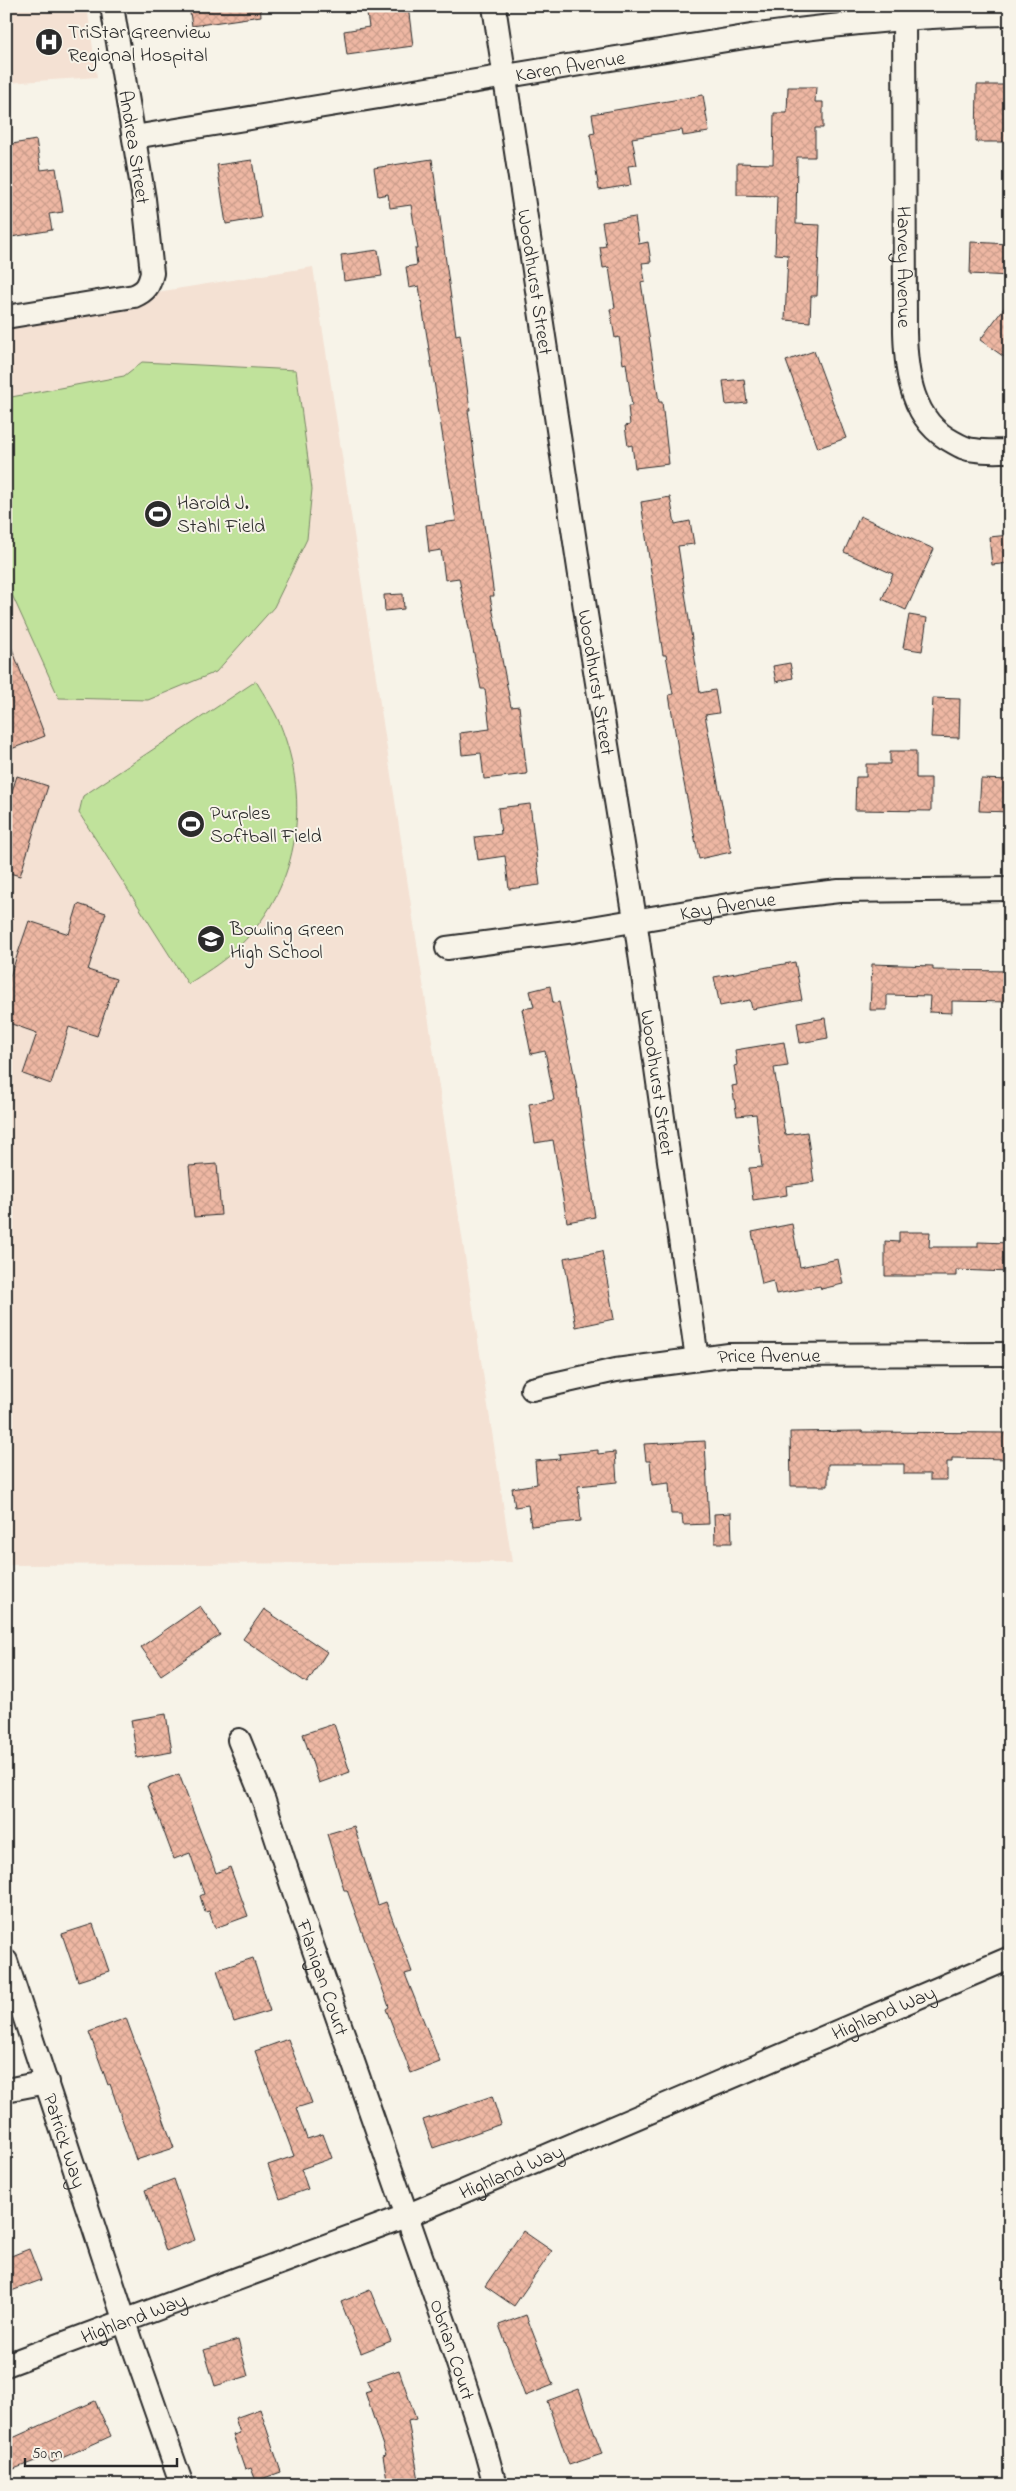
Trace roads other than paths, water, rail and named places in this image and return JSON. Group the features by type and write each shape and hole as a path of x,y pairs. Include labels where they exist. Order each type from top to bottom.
{"street":[{"name":"Andrea Street","path":"6,317 134,296 147,288 152,273 149,239 112,6"},
{"name":"Woodhurst Street","path":"494,6 584,608 635,919 697,1359"},
{"name":"Karen Avenue","path":"134,137 751,36 852,22 904,12 1010,14"},
{"name":"Harvey Avenue","path":"904,12 905,332 906,360 911,386 915,400 927,419 943,437 974,450 1010,451"},
{"name":"Kay Avenue","path":"447,948 574,931 635,919 752,901 839,891 1010,890"},
{"name":"Price Avenue","path":"532,1389 616,1370 697,1359 769,1354 1010,1354"},
{"name":"Flanigan Court","path":"239,1740 264,1801 406,2216"},
{"name":"Highland Way","path":"6,2365 406,2216 1010,1958"},
{"name":"Patrick Way","path":"6,1961 182,2485"},
{"path":"6,2090 47,2082"},
{"name":"Obrian Court","path":"406,2216 481,2434 495,2485"}],"place":[{"name":"TriStar Greenview Regional Hospital","path":"49,42"},
{"name":"Harold J. Stahl Field","path":"158,514"},
{"name":"Purples Softball Field","path":"191,824"},
{"name":"Bowling Green High School","path":"211,939"}]}
